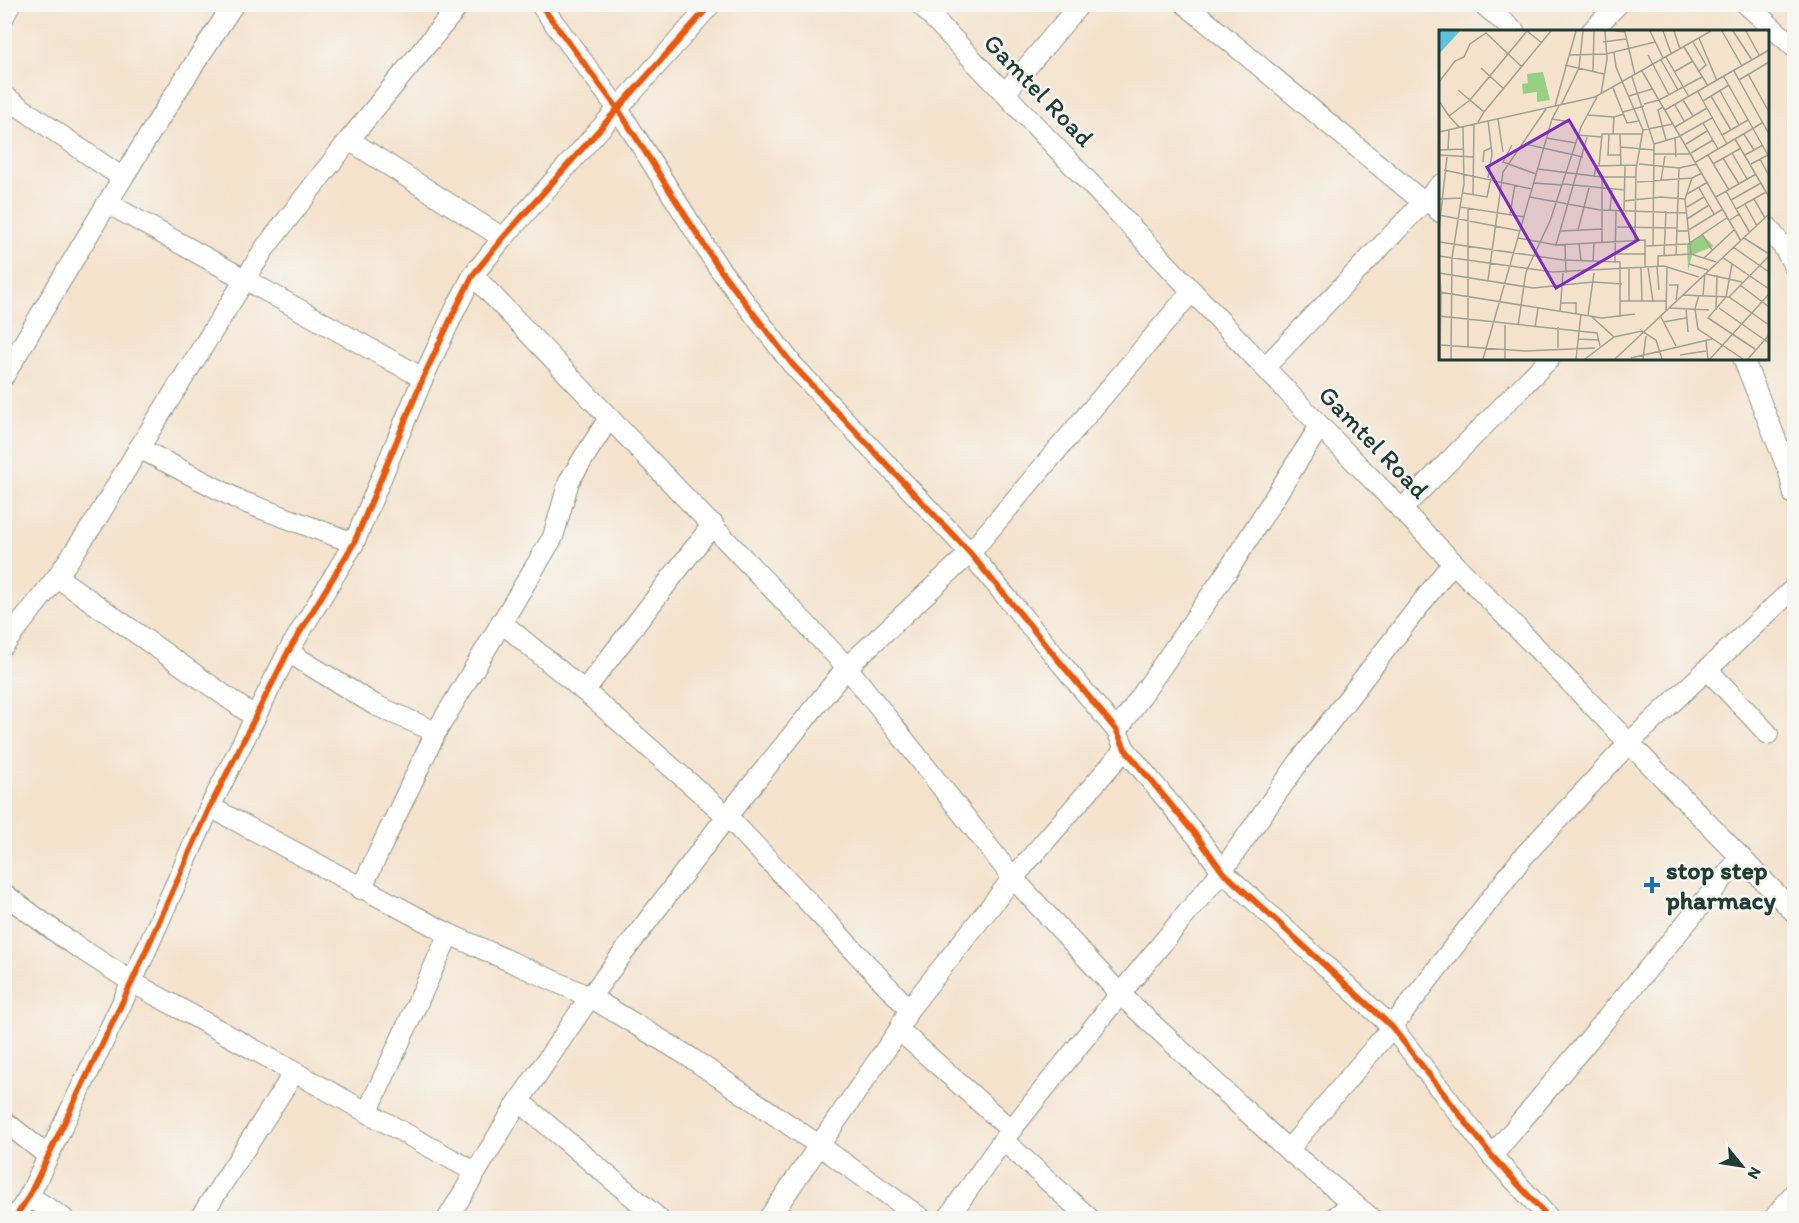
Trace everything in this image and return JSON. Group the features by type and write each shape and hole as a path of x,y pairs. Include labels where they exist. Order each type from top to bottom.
{"street":[{"path":"4,17 10,4"},
{"path":"4,376 121,177 234,4"},
{"path":"4,645 57,577 96,520 266,248 349,140 460,4"},
{"path":"540,4 618,108 718,267 792,364 970,553 1117,731 1125,749 1222,871 1392,1027 1492,1156 1549,1218"},
{"path":"15,1218 29,1196 132,982 210,807 255,717 288,652 354,543 423,378 473,275 503,238 711,4"},
{"name":"Gamtel Road","path":"920,4 1320,426 1794,912"},
{"path":"1005,93 1080,4"},
{"path":"1185,4 1433,200 1265,367"},
{"path":"1483,4 1513,30"},
{"path":"1593,30 1618,4"},
{"path":"1746,4 1794,47"},
{"path":"4,96 121,177"},
{"path":"349,140 503,238"},
{"path":"106,203 423,378"},
{"path":"1769,229 1786,250 1794,266"},
{"path":"473,275 847,667 1014,878 1120,994 1288,1150 1371,1218"},
{"path":"448,1218 519,1101 590,997 727,816 847,667 970,553 1192,291"},
{"path":"1401,510 1548,360"},
{"path":"1744,360 1789,472 1794,495"},
{"path":"360,889 436,732 553,537 570,482 609,418"},
{"path":"1117,731 1229,569 1320,426"},
{"path":"139,448 241,501 354,543"},
{"path":"584,691 713,524"},
{"path":"948,1218 1007,1135 1222,871 1299,762 1453,562"},
{"path":"57,577 255,717"},
{"path":"1288,1150 1392,1027 1522,858 1630,742 1794,588"},
{"path":"501,622 727,816 909,1010"},
{"path":"288,652 375,705 436,732"},
{"path":"1707,669 1768,734"},
{"path":"769,1218 820,1146 909,1010 1014,878 1125,749"},
{"path":"210,807 360,889 449,934 590,997 687,1056 921,1218"},
{"path":"1492,1156 1741,856"},
{"path":"4,894 132,982 475,1172"},
{"path":"368,1111 449,934"},
{"path":"898,1030 1089,1218"},
{"path":"200,1218 294,1073"},
{"path":"519,1101 658,1218"},
{"path":"4,1121 47,1155"},
{"path":"1774,1218 1794,1193"},
{"path":"29,1196 63,1218"},
{"path":"1334,1218 1353,1203"}],"cycle path":[{"path":"540,4 618,109 718,267 792,364 970,553 1117,731 1125,749 1199,839 1222,871 1392,1027 1492,1156 1549,1218"},
{"path":"15,1218 29,1196 132,982 210,807 288,652 354,543 423,378 473,275 503,238 711,4"}],"place":[{"name":"stop step pharmacy","path":"1652,885"}]}
